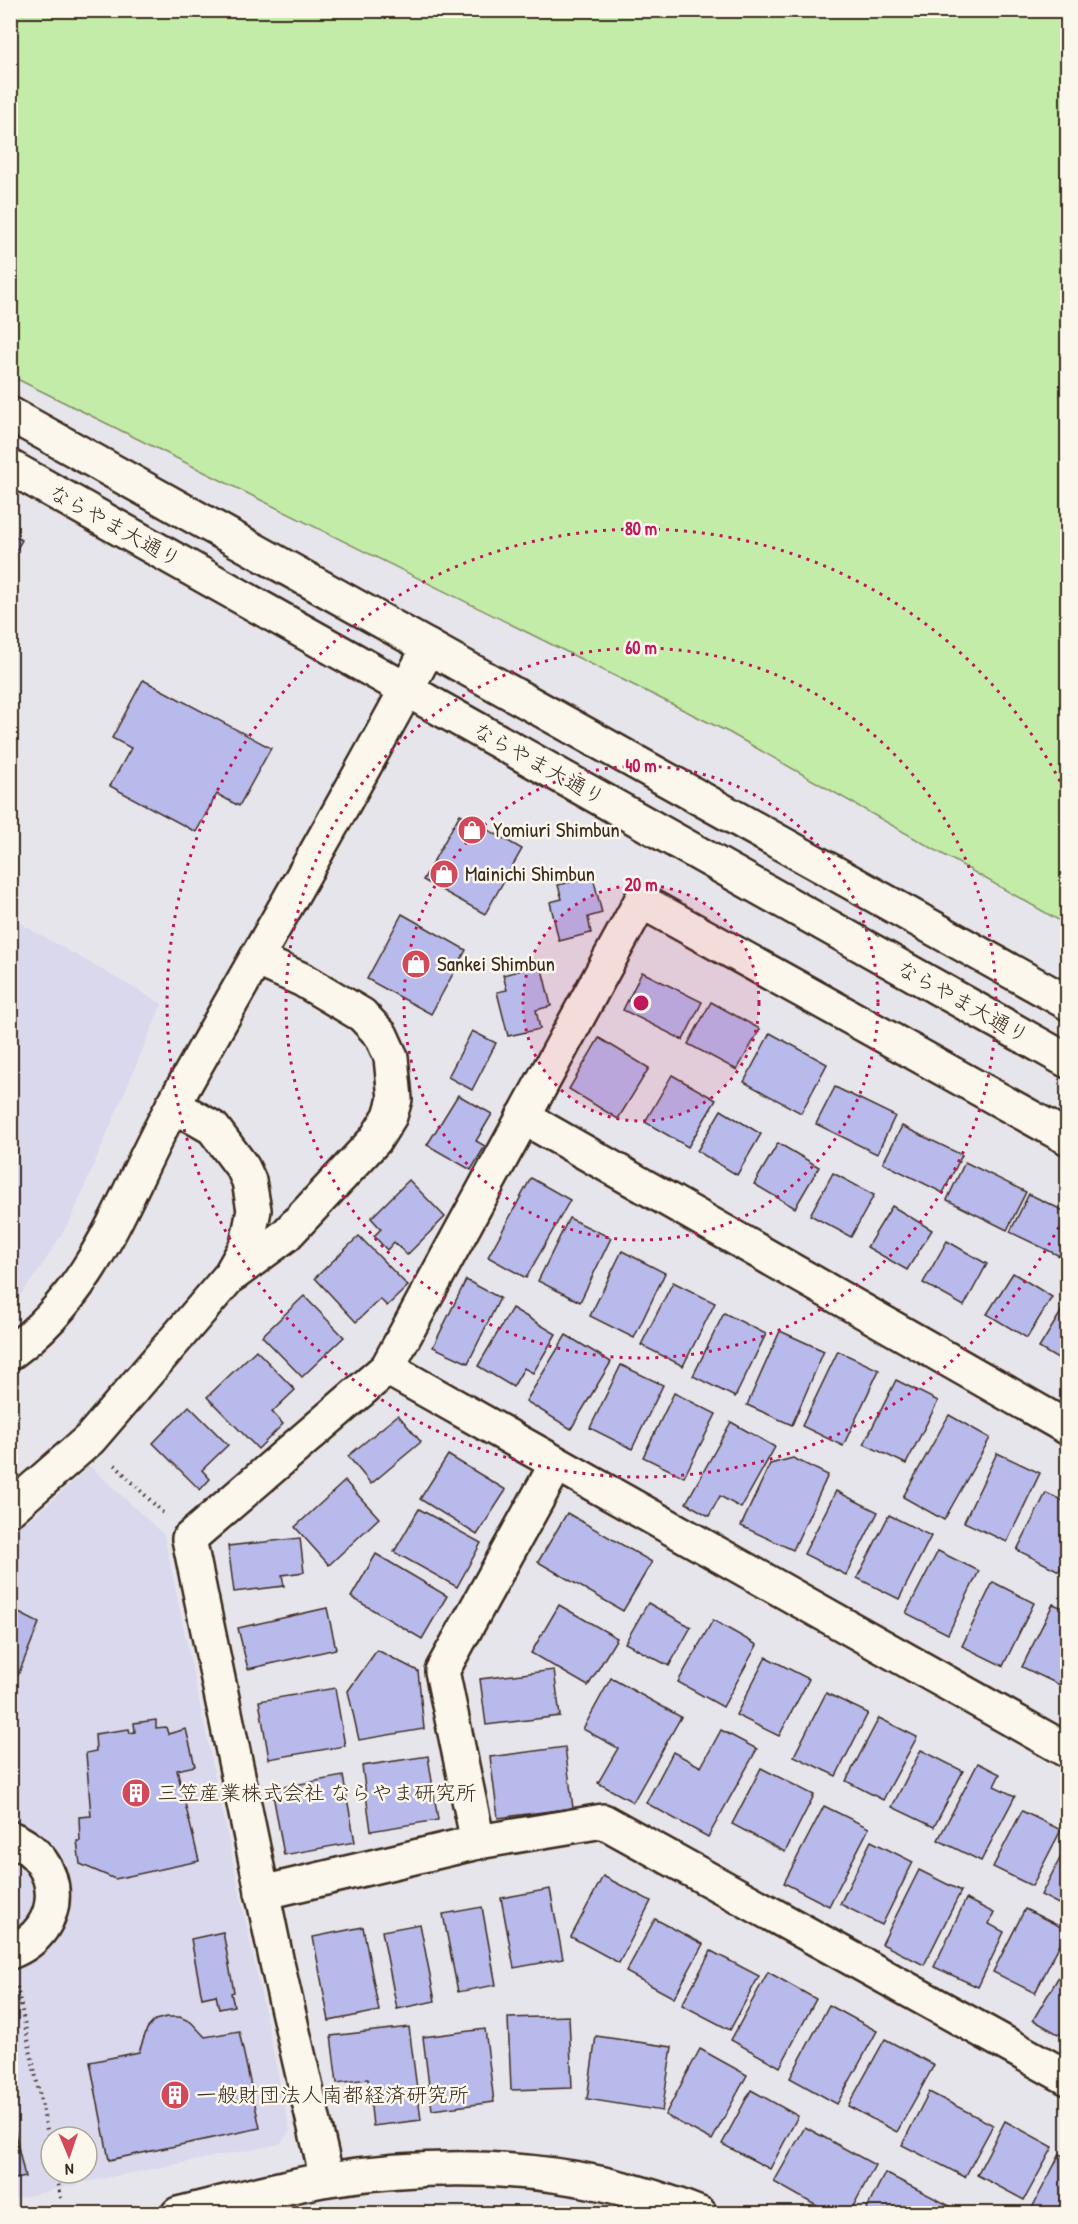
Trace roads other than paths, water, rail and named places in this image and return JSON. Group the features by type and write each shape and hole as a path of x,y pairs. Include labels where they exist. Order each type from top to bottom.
{"street":[{"path":"10,414 1068,1004"},
{"name":"ならやま大通り","path":"10,467 1068,1060"},
{"path":"10,1353 30,1339 63,1306 112,1233 173,1105 408,689 429,647"},
{"path":"327,2179 262,1893 189,1539 387,1368 641,901 1068,1137"},
{"path":"229,1277 286,1235 367,1148 390,1116 395,1099 391,1057 381,1035 362,1015 303,980 256,959"},
{"path":"10,1509 90,1439 229,1277 247,1245 253,1227 254,1210 249,1181 243,1168 213,1128 173,1105"},
{"path":"523,1117 1068,1428"},
{"path":"387,1368 1068,1751"},
{"path":"478,1842 442,1671 556,1465"},
{"path":"262,1893 478,1842 603,1821 1068,2078"},
{"path":"10,1838 24,1844 40,1857 51,1877 53,1907 47,1923 13,1964"},
{"path":"178,2214 327,2179 462,2167 533,2171 599,2181 661,2198 700,2214"}],"place":[{"name":"Yomiuri Shimbun","path":"472,830"},
{"name":"Mainichi Shimbun","path":"444,874"},
{"name":"Sankei Shimbun","path":"416,964"},
{"name":"三笠産業株式会社 ならやま研究所","path":"136,1793"},
{"name":"一般財団法人南都経済研究所","path":"175,2095"}]}
